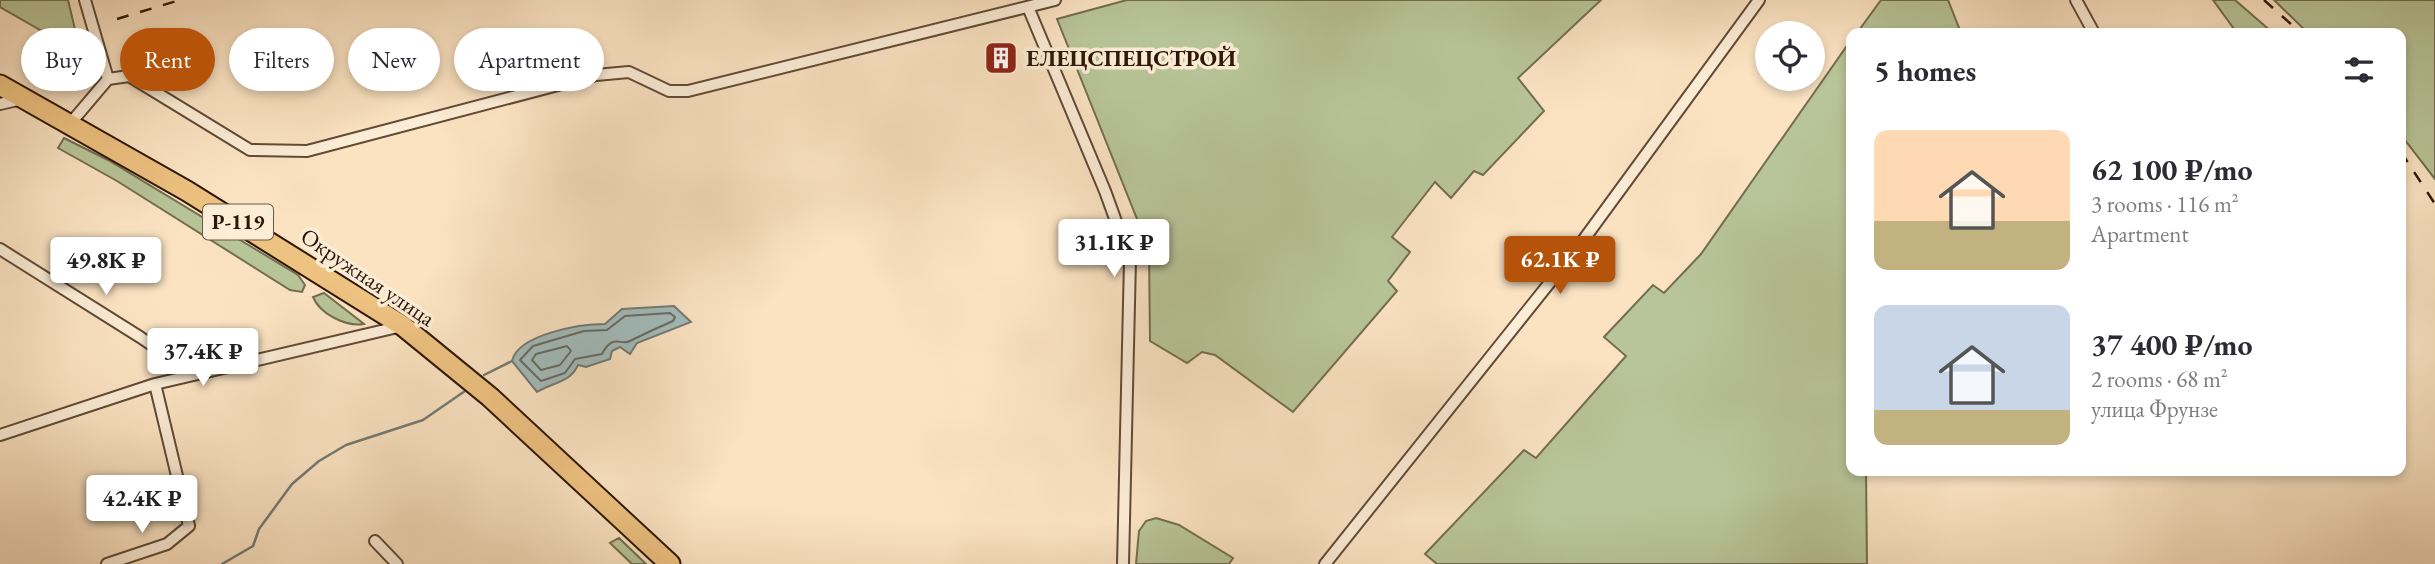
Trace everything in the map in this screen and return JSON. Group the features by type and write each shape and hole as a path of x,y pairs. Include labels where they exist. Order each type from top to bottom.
{"highway":[{"name":"Окружная улица","path":"0,85 187,191 402,326 490,397 670,564"}],"street":[{"path":"85,0 108,79"},
{"path":"69,125 108,79 129,76 250,150 307,151 596,75 629,72 670,91 688,92 1055,0"},
{"path":"1325,564 1579,246 1759,0"},
{"path":"2076,0 2091,28"},
{"path":"1028,6 1105,191 1130,260 1123,564"},
{"path":"0,104 25,98"},
{"path":"0,249 194,374"},
{"path":"0,435 155,384 402,326"},
{"path":"107,564 167,544 189,526 155,384"},
{"path":"375,541 397,564"}],"green space":[{"path":"0,0 68,0 75,28 37,28 0,7"},
{"path":"1127,0 1601,0 1518,78 1544,111 1483,175 1474,171 1451,198 1435,182 1392,237 1410,252 1388,281 1397,291 1293,412 1215,355 1202,352 1187,363 1150,341 1149,249 1057,19"},
{"path":"1881,0 1948,0 1959,28 1861,28"},
{"path":"2213,0 2235,0 2267,28 2233,28"},
{"path":"2274,0 2435,0 2435,179 2406,141 2406,28 2303,28"},
{"path":"1846,47 1846,476 1866,476 1867,564 1437,564 1425,554 1524,450 1536,458 1626,356 1604,337 1653,285 1664,293 1701,254 1815,91 1825,91 1825,77"},
{"path":"64,138 108,160 298,275 305,285 302,292 290,290 117,181 58,148"},
{"path":"324,293 364,324 349,323 327,314 313,297"},
{"path":"1156,518 1179,525 1233,558 1229,564 1136,564 1139,531 1146,521"},
{"path":"619,538 646,564 632,564 610,543"}],"water":[{"path":"674,306 691,322 637,343 630,354 620,347 612,351 610,359 586,367 578,365 566,379 537,392 512,361 526,344 552,332 605,324 622,309"}],"waterway":[{"path":"484,375 512,361"},
{"path":"222,564 253,546 259,529 292,484 319,461 346,445 423,420 465,391"}],"railway":[{"path":"117,19 180,0"},
{"path":"2264,0 2295,28"},
{"path":"2406,160 2435,204"}],"place":[{"name":"ЕЛЕЦСПЕЦСТРОЙ","path":"1001,58"}]}
